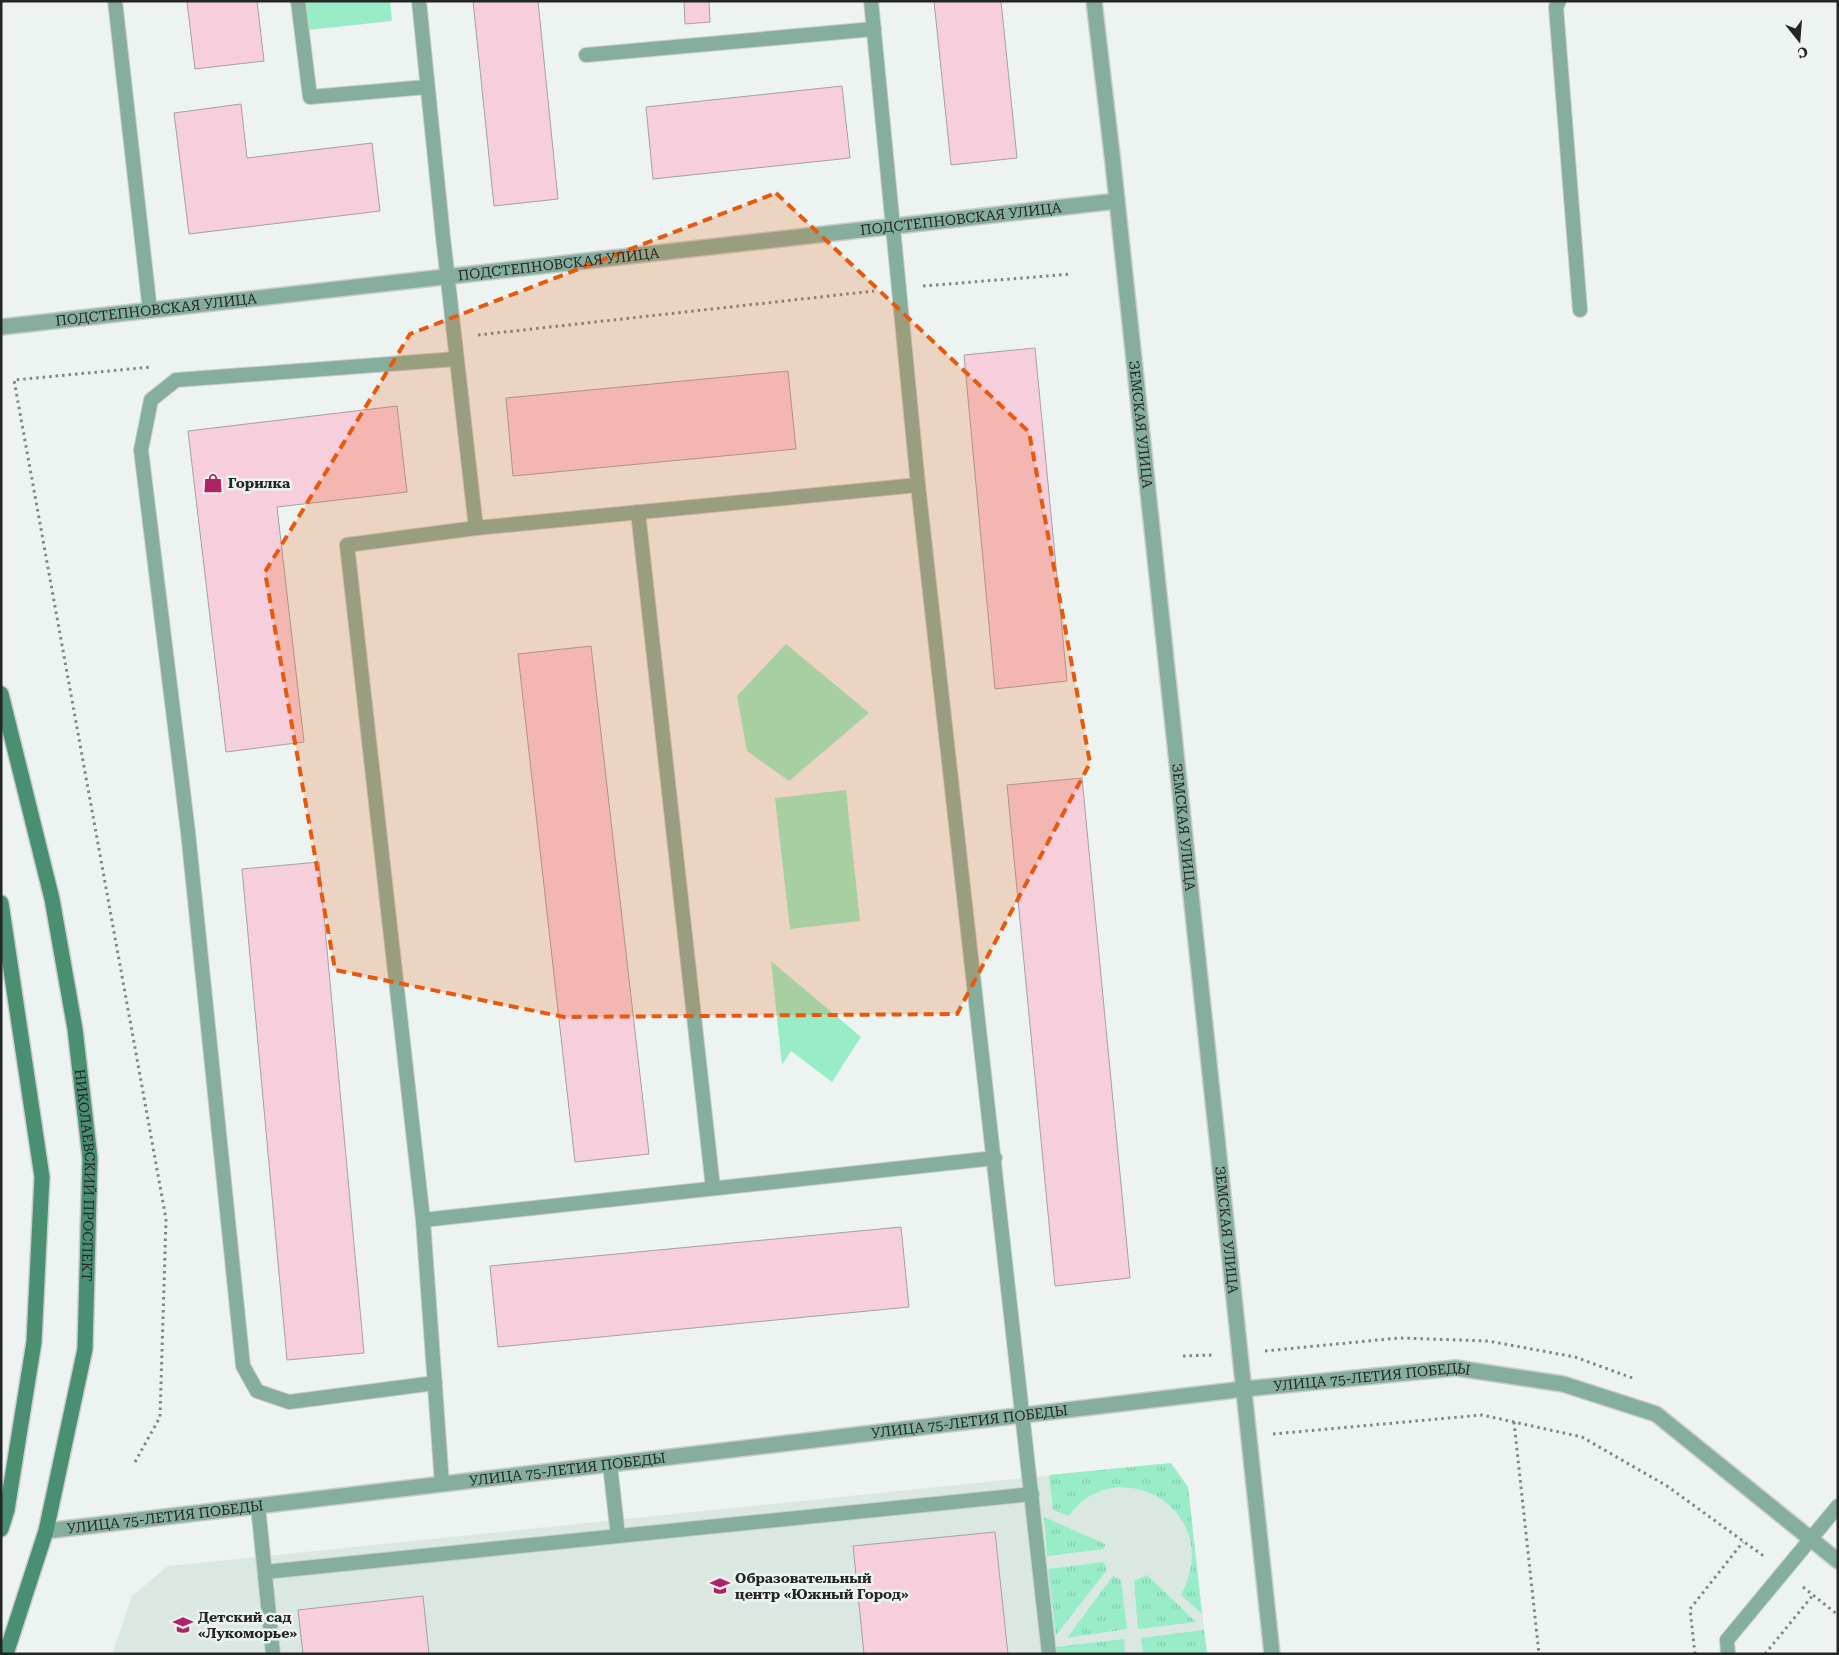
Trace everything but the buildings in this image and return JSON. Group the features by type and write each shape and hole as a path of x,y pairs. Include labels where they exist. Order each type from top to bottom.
{"main road":[{"name":"НИКОЛАЕВСКИЙ ПРОСПЕКТ","path":"1,694 52,899 74,1029 90,1158 85,1349 46,1531 6,1654"},
{"path":"1,903 42,1176 34,1342 1,1529"}],"street":[{"name":"ЗЕМСКАЯ УЛИЦА","path":"1094,1 1272,1654"},
{"name":"ПОДСТЕПНОВСКАЯ УЛИЦА","path":"1,327 1117,201"},
{"name":"УЛИЦА 75-ЛЕТИЯ ПОБЕДЫ","path":"46,1531 1244,1389 1456,1368 1563,1384 1656,1414 1838,1560"}],"lane":[{"path":"115,1 150,311"},
{"path":"298,1 310,97 427,87"},
{"path":"419,1 447,277 476,528"},
{"path":"871,1 918,484 995,1158 1049,1654"},
{"path":"1559,1 1556,7 1580,310"},
{"path":"586,55 874,29"},
{"path":"435,1382 289,1402 258,1391 243,1366 188,832 141,450 151,400 176,380 456,359"},
{"path":"442,1484 423,1220 347,545 476,528 918,484"},
{"path":"638,512 713,1188"},
{"path":"423,1220 995,1158"},
{"path":"610,1465 618,1536"},
{"path":"265,1572 1032,1494"},
{"path":"258,1506 273,1654"},
{"path":"1728,1654 1726,1640 1838,1506"}],"path":[{"path":"454,338 899,288 1072,274"},
{"path":"135,1462 160,1417 166,1219 14,380 161,366"},
{"path":"1249,1436 1482,1415 1582,1437 1667,1486 1783,1570 1838,1615"},
{"path":"1514,1422 1539,1654"},
{"path":"1695,1654 1690,1609 1743,1542"},
{"path":"1765,1654 1813,1595"}],"highlighted area":[{"path":"776,193 1029,432 1090,763 957,1014 564,1017 335,970 265,572 410,334"}],"shaded area":[{"name":"Образовательный центр «Южный Город»","path":"1171,1463 1188,1487 1207,1654 112,1654 132,1596 168,1566"}],"green space":[{"path":"305,1 390,1 392,21 308,30"},
{"path":"786,644 869,713 789,781 747,751 737,696"},
{"path":"846,790 860,921 790,929 775,798"},
{"path":"771,961 861,1037 832,1082 791,1051 782,1065"},
{"path":"1171,1463 1188,1487 1202,1614 1181,1595 1191,1564 1189,1537 1178,1515 1160,1498 1137,1489 1112,1488 1089,1497 1069,1516 1053,1510 1049,1475"},
{"path":"1044,1517 1105,1544 1104,1549 1047,1556"},
{"path":"1104,1562 1107,1570 1056,1635 1048,1569"},
{"path":"1147,1575 1196,1622 1138,1629 1134,1581"},
{"path":"1113,1576 1121,1580 1127,1629 1067,1638"},
{"path":"1204,1630 1207,1654 1143,1654 1141,1638"},
{"path":"1124,1639 1125,1654 1056,1654 1056,1647"}],"place":[{"name":"Горилка","path":"213,483"},
{"name":"Образовательный центр «Южный Город»","path":"720,1586"},
{"name":"Детский сад «Лукоморье»","path":"183,1625"}]}
